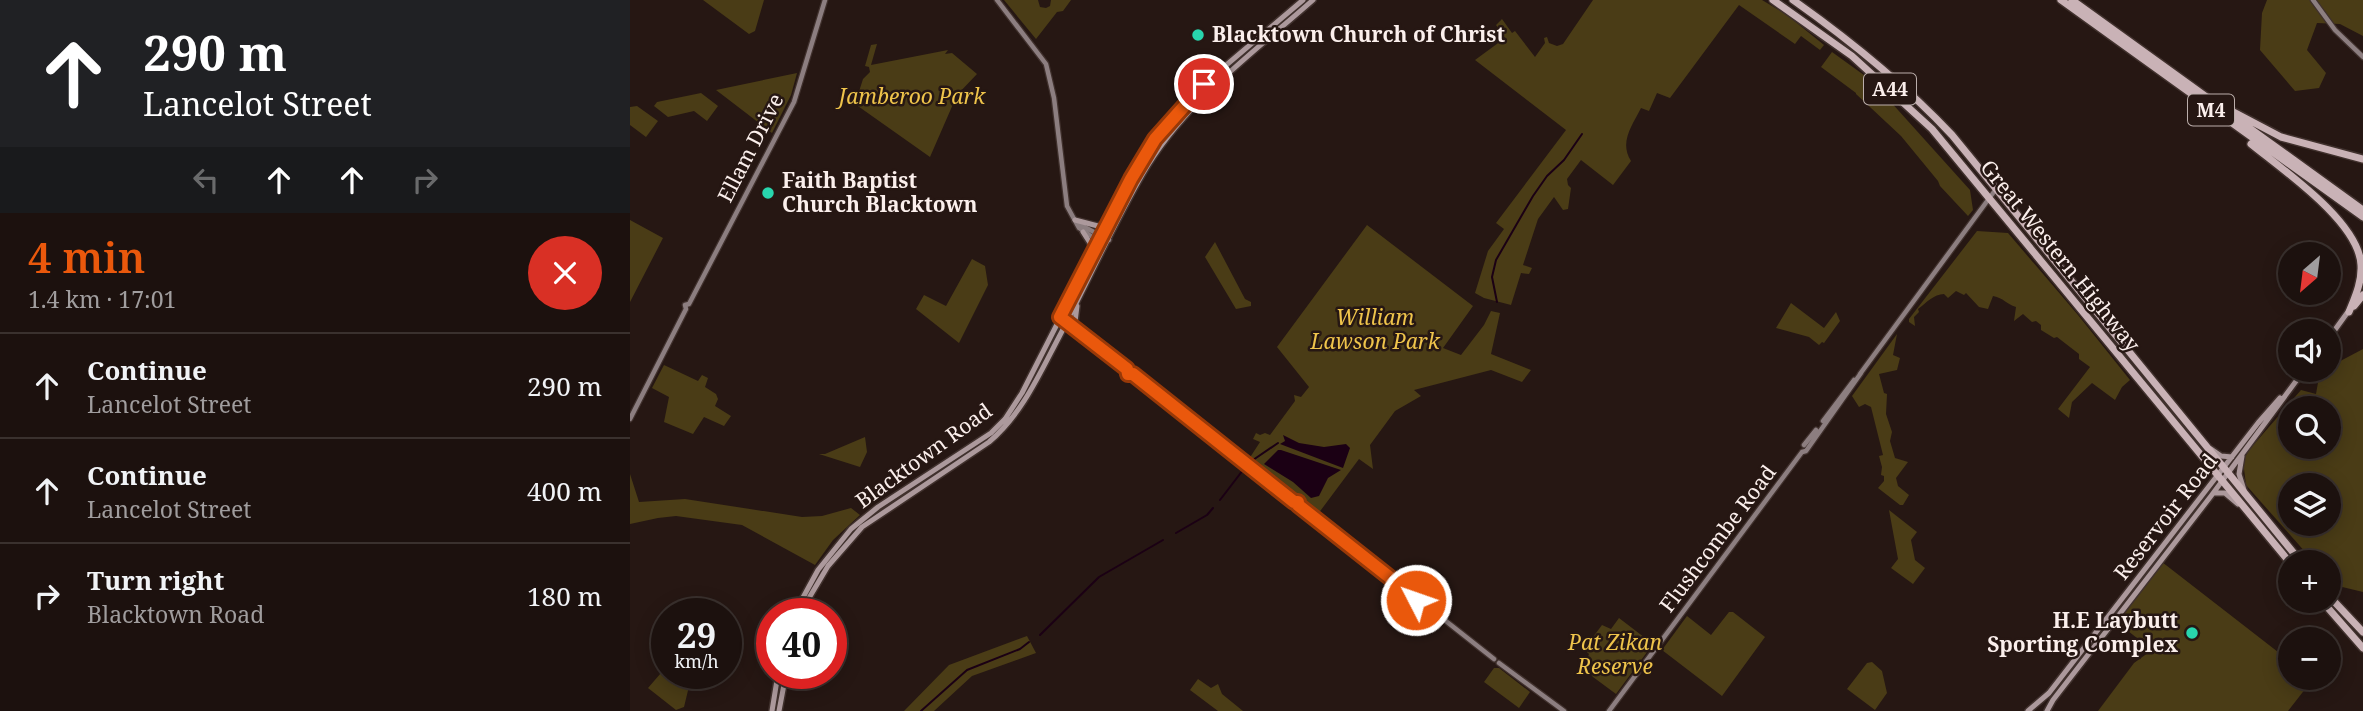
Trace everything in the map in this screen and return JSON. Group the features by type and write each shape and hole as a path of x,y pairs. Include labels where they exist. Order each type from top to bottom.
{"highway":[{"name":"Great Western Highway","path":"1773,0 1852,56 1904,102 1946,145 2280,550"},
{"name":"Great Western Highway","path":"1793,0 1867,54 1952,135 2291,550"},
{"name":"M4","path":"2061,0 2363,217"},
{"name":"M4","path":"2072,0 2363,210"},
{"path":"2210,100 2281,137 2363,159"},
{"path":"2213,111 2317,198 2348,234 2357,249 2361,266 2358,288 2348,312"},
{"path":"2348,312 2363,293"},
{"path":"2341,609 2363,632"},
{"path":"2332,613 2363,648"}],"main road":[{"path":"809,598 828,566 862,527 1003,430 1032,390 1077,303 1131,179 1155,139 1204,84 1303,0"},
{"path":"1104,241 1142,174 1166,138 1191,108 1313,0"},
{"path":"1076,222 1098,226 1111,220"},
{"path":"1083,232 1091,246 1091,259"},
{"name":"Blacktown Road","path":"803,598 818,570 851,529 878,507 1000,425 1023,393 1060,317 1091,259 1104,241"},
{"path":"1077,303 1075,322 1078,330"},
{"path":"2341,322 2348,312"},
{"name":"Reservoir Road","path":"2028,711 2049,693 2219,478 2258,423 2294,382"},
{"name":"Reservoir Road","path":"2225,470 2243,453 2295,382"},
{"path":"2206,446 2221,456 2232,457"},
{"path":"2243,453 2239,474 2247,496"},
{"name":"Reservoir Road","path":"2045,711 2108,626 2213,494 2219,478"},
{"path":"2213,494 2218,491 2227,494 2251,515"},
{"path":"772,711 776,689"},
{"path":"779,709 783,689"},
{"path":"2035,706 2045,711"}],"street":[{"name":"Ellam Drive","path":"630,419 794,102 825,0"},
{"path":"997,0 1034,45 1047,68 1054,98 1066,199 1079,228 1104,241"},
{"path":"2313,0 2335,30 2363,57"},
{"path":"1980,211 1997,189"},
{"path":"1980,211 1991,208 2004,215"},
{"name":"Flushcombe Road","path":"1609,711 1802,452 1805,452 1806,446 1980,211"},
{"path":"1076,222 1104,241"},
{"path":"1060,317 1127,369 1128,374 1133,374 1417,599 1418,604 1423,603 1494,659 1494,663 1499,663 1564,711"}],"green space":[{"path":"703,0 764,0 755,31 749,34"},
{"path":"1004,0 1038,0 1040,7 1046,8 1050,6 1051,0 1071,0 1063,11 1057,12 1036,39"},
{"path":"1593,0 1762,0 1787,15 1824,45 1820,50 1801,36 1795,44 1739,5 1670,98 1657,93 1649,111 1641,108 1627,141 1626,147 1631,161 1613,185 1581,160 1567,179 1571,188 1568,209 1563,210 1554,197 1538,219 1523,265 1532,268 1529,274 1521,273 1511,305 1484,298 1475,293 1488,251 1504,229 1496,223 1566,130 1475,60 1505,38 1496,25 1502,19 1535,57 1545,43 1544,38 1547,37 1549,43 1557,46 1563,44"},
{"path":"2267,0 2363,0 2363,36 2340,24 2317,23 2307,50 2326,73 2319,88 2295,91 2260,50 2262,13"},
{"name":"Jamberoo Park","path":"877,44 871,65 948,50 945,54 952,53 977,74 957,95 930,157 855,104 863,79 870,72 869,67 865,66 871,45"},
{"path":"1832,52 1880,90 1970,190 1973,210 1968,216 1940,186 1901,136 1856,93 1821,67"},
{"path":"797,73 791,95 772,133 716,90"},
{"path":"701,93 718,106 707,121 694,111 668,117 654,106 657,102"},
{"path":"637,106 658,121 646,137 630,125 630,107"},
{"path":"630,220 663,238 630,302"},
{"name":"William Lawson Park","path":"1367,225 1473,306 1443,348 1461,355 1484,325 1491,311 1500,313 1491,354 1531,370 1522,382 1491,370 1414,390 1421,396 1395,411 1370,445 1373,469 1359,459 1318,514 1249,459 1260,442 1253,439 1256,433 1270,435 1295,401 1294,395 1301,397 1309,387 1277,347"},
{"path":"1977,231 2008,233 2078,315 2130,380 2122,387 2115,400 2092,383 2072,402 2069,418 2058,409 2090,367 2079,359 2079,354 2057,337 2054,338 2041,330 2041,325 2036,321 2032,322 2023,314 2014,321 2016,307 1997,297 1993,296 1988,309 1979,307 1966,293 1964,295 1956,291 1948,298 1940,294 1918,309 1919,312 1914,317 1915,326 1909,322 1909,319"},
{"path":"1215,242 1251,306 1236,309 1205,257"},
{"path":"972,259 985,266 988,285 959,343 916,309 924,295 946,306"},
{"path":"1791,303 1824,328 1836,312 1840,321 1824,343 1819,345 1809,337 1776,328"},
{"path":"1897,334 1893,355 1900,358 1897,370 1879,374 1884,393 1887,394 1886,414 1892,432 1890,441 1895,458 1908,462 1896,478 1898,486 1909,495 1903,505 1878,488 1884,481 1879,456 1883,455 1871,407 1865,404 1859,407 1852,396"},
{"path":"2363,349 2363,592 2341,587 2341,550 2303,550 2291,536 2341,536 2341,473 2278,473 2278,521 2246,485 2243,461 2278,417 2278,459 2341,459 2341,396 2296,396 2301,390 2316,394 2318,382 2341,382 2341,361"},
{"path":"664,365 698,381 702,375 708,378 705,387 716,394 718,399 715,406 731,416 724,426 704,417 693,434 664,422 669,397 652,388"},
{"path":"865,437 867,452 860,467 819,454 825,454"},
{"path":"630,474 639,502 685,499 802,517 822,516 851,508 860,515 833,540 815,565 742,525 676,516 630,524"},
{"path":"1889,510 1917,532 1911,540 1915,560 1925,568 1913,584 1891,568 1898,559"},
{"name":"H.E Laybutt Sporting Complex","path":"2162,562 2278,652 2278,690 2304,690 2288,711 2098,711 2134,663 2152,650 2118,623"},
{"path":"1729,612 1733,612 1765,637 1722,696 1662,650 1687,616 1711,635"},
{"name":"Pat Zikan Reserve","path":"1619,618 1653,644 1616,694 1584,667 1589,654 1584,649 1602,625 1611,629"},
{"path":"1027,636 1036,653 972,676 934,711 904,711 949,665"},
{"path":"1872,662 1882,671 1887,693 1875,710 1847,689 1867,663"},
{"path":"1494,668 1499,668 1530,692 1519,708 1484,682"},
{"path":"1198,679 1211,688 1218,684 1222,694 1243,711 1218,711 1190,690"},
{"path":"651,685 651,689 688,689 684,707 676,710 648,688"}],"shaded area":[{"path":"1283,435 1299,443 1324,447 1346,444 1350,448 1343,468 1280,444 1285,441"},
{"path":"1278,450 1341,470 1328,478 1319,496 1311,498 1293,482 1264,464"}],"waterway":[{"path":"1497,302 1492,277 1496,260 1533,196 1582,134"},
{"path":"1253,460 1278,443"},
{"path":"1220,500 1243,470"},
{"path":"1176,533 1207,515 1213,508"},
{"path":"1040,635 1099,577 1163,540"},
{"path":"921,711 967,670 1020,649 1029,642"}],"place":[{"name":"Blacktown Church of Christ","path":"1198,35"},
{"name":"Faith Baptist Church Blacktown","path":"768,193"},
{"name":"H.E Laybutt Sporting Complex","path":"2192,633"}],"route":[{"path":"1204,84 1155,139 1131,179 1060,317 1127,369 1128,374 1133,374 1294,502 1298,502 1298,505 1416,600"}]}
